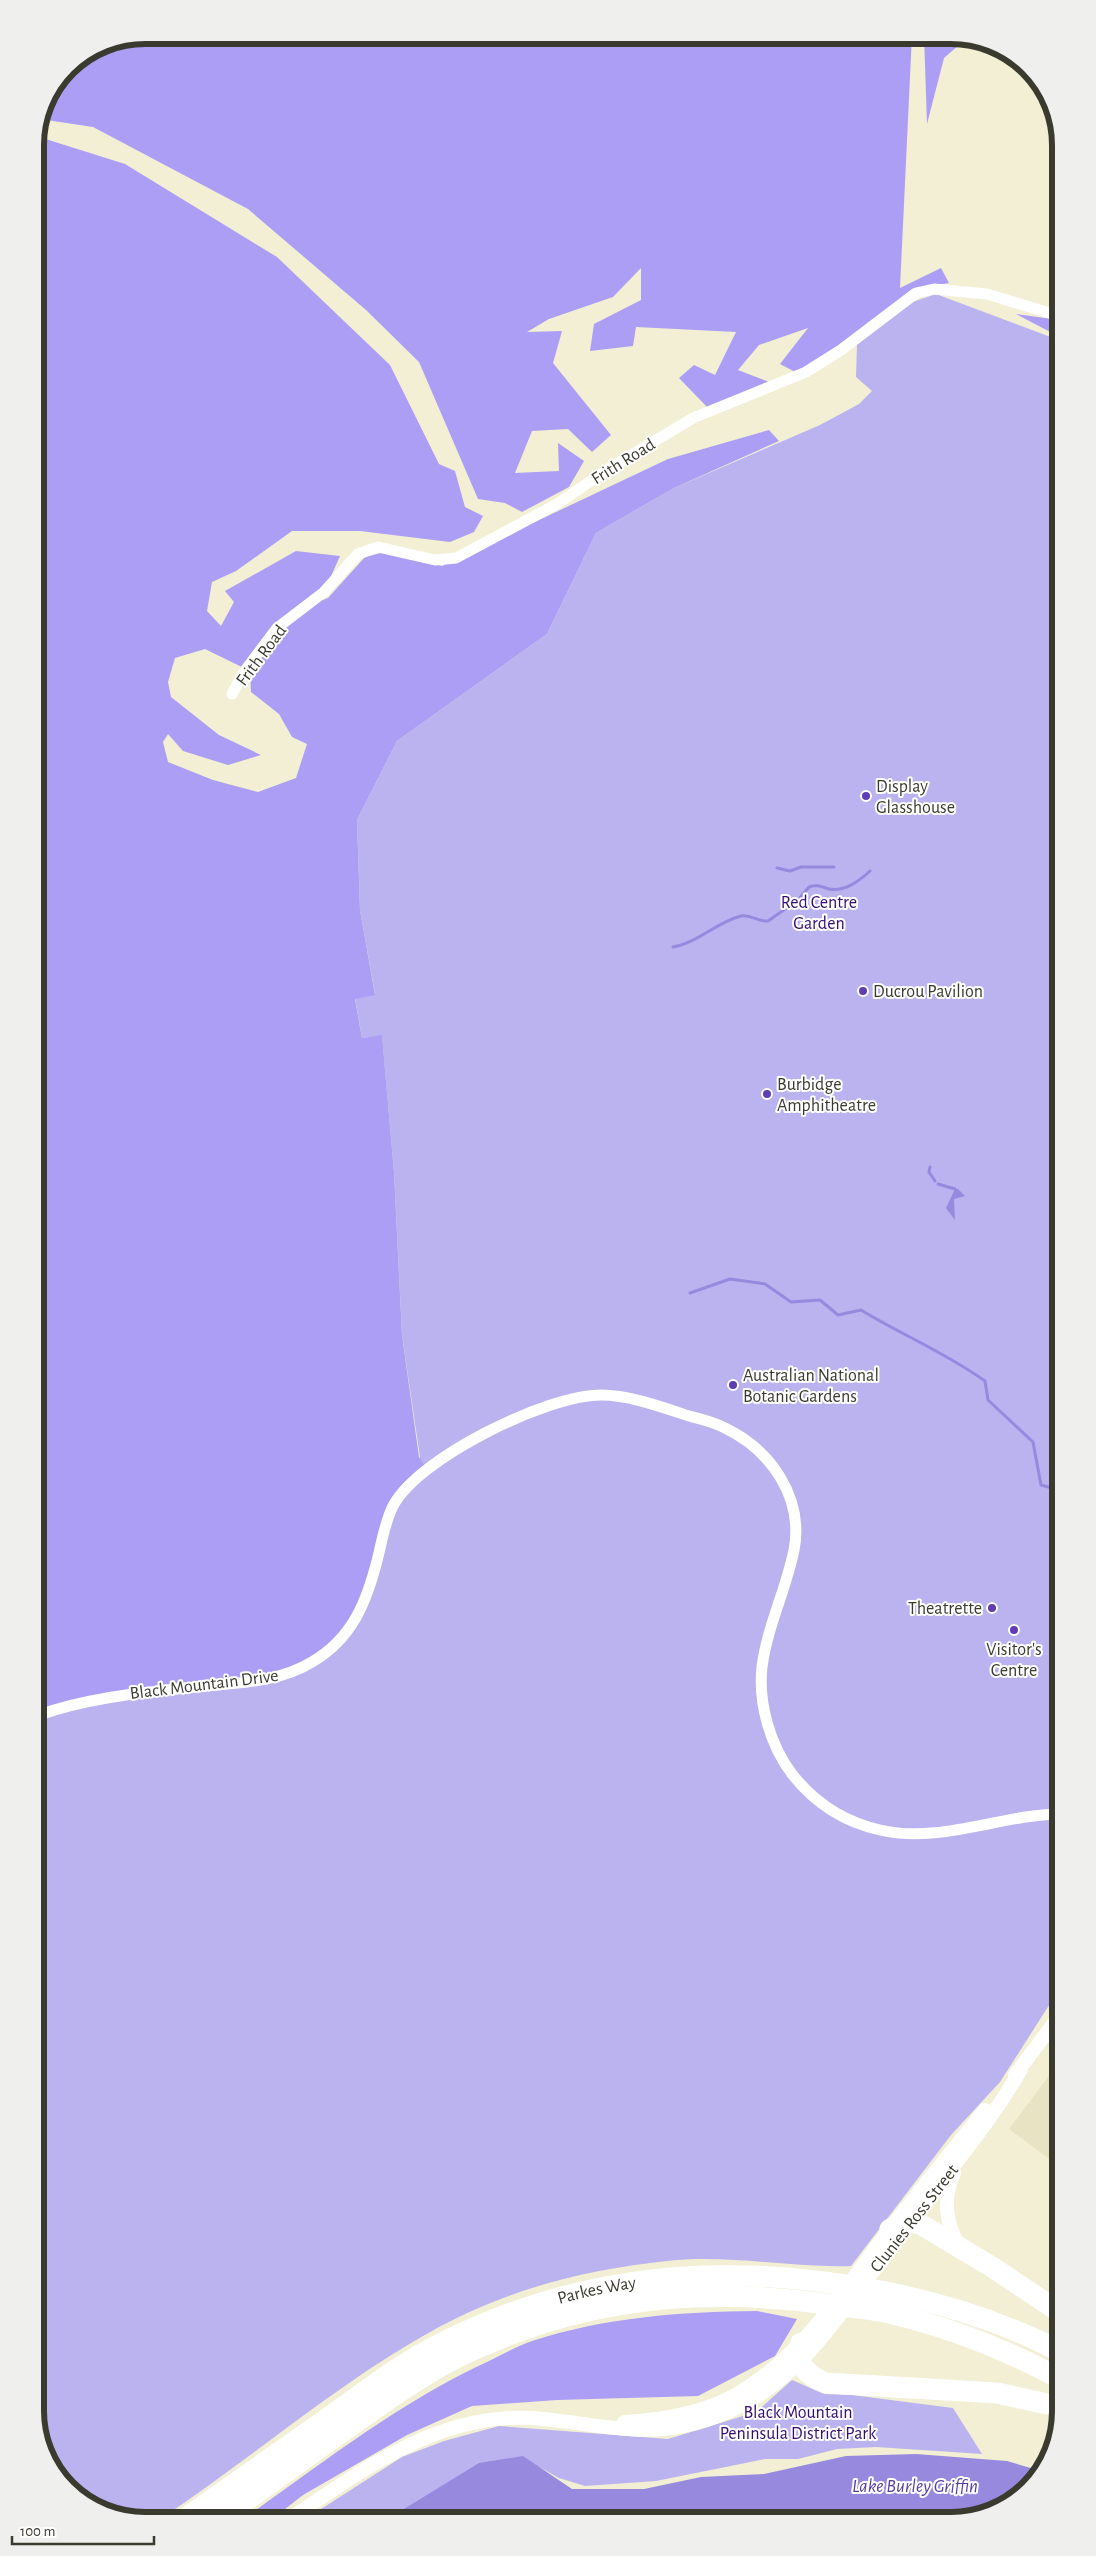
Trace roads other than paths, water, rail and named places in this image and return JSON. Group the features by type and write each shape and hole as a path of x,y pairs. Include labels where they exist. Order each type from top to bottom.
{"highway":[{"path":"890,2229 912,2222 922,2225 1052,2307"},
{"name":"Parkes Way","path":"194,2512 388,2374 434,2347 498,2317 564,2296 644,2279 715,2274 759,2275 819,2280 895,2294 975,2316 1052,2348"},
{"name":"Parkes Way","path":"229,2512 420,2378 505,2336 589,2310 638,2300 721,2295 802,2300 883,2312 975,2340 1052,2375"},
{"path":"800,2352 814,2378 826,2383 997,2393 1052,2405"}],"street":[{"name":"Frith Road","path":"232,694 244,672 277,628 324,592 358,554 378,547 435,560 456,558 557,504 613,466 693,418 806,372 841,350 916,292 934,289 987,294 1052,314"},
{"name":"Black Mountain Drive","path":"44,1713 77,1702 106,1697 249,1682 287,1674 302,1668 334,1647 350,1631 361,1612 370,1588 384,1530 391,1511 411,1482 440,1460 529,1412 575,1397 604,1395 676,1411 722,1426 758,1448 780,1475 790,1495 794,1513 795,1548 767,1641 762,1670 763,1699 767,1723 775,1744 788,1769 804,1788 824,1806 851,1821 882,1831 917,1834 942,1832 1018,1818 1052,1815"},
{"name":"Clunies Ross Street","path":"800,2352 890,2229 1021,2069 1052,2025"},
{"name":"Clunies Ross Street","path":"800,2352 912,2222 1006,2096 1021,2069"},
{"path":"959,2247 948,2222 946,2194 962,2156"},
{"path":"300,2512 398,2449 445,2429 481,2420 507,2418 586,2424 616,2429 649,2430 682,2427 706,2420 739,2407 772,2387 800,2352"},
{"path":"586,2424 637,2421 701,2409 736,2395 775,2366 800,2352"}],"water":[{"path":"955,1189 958,1189 965,1196 954,1199 955,1220 946,1208"},
{"name":"Lake Burley Griffin","path":"916,2454 1007,2461 1034,2469 1018,2487 996,2502 978,2509 951,2512 399,2512 479,2463 523,2456 572,2489 644,2489 701,2477 764,2474 846,2456"}],"waterway":[{"path":"777,868 790,871 801,867 834,867"},
{"path":"673,947 682,945 741,916 768,921 798,900 809,887 841,889 856,882 870,871"},
{"path":"930,1167 929,1172 935,1181"},
{"path":"938,1184 955,1189"},
{"path":"690,1293 730,1279 765,1284 791,1302 820,1300 838,1315 861,1310 955,1362 985,1381 988,1400 1033,1442 1041,1485 1052,1488"}],"place":[{"name":"Display Glasshouse","path":"866,796"},
{"name":"Ducrou Pavilion","path":"863,991"},
{"name":"Burbidge Amphitheatre","path":"767,1094"},
{"name":"Australian National Botanic Gardens","path":"733,1385"},
{"name":"Theatrette","path":"992,1608"},
{"name":"Visitor's Centre","path":"1014,1630"}],"park label":[{"name":"Red Centre Garden","path":"819,912"},
{"name":"Black Mountain Peninsula District Park","path":"798,2422"}]}
